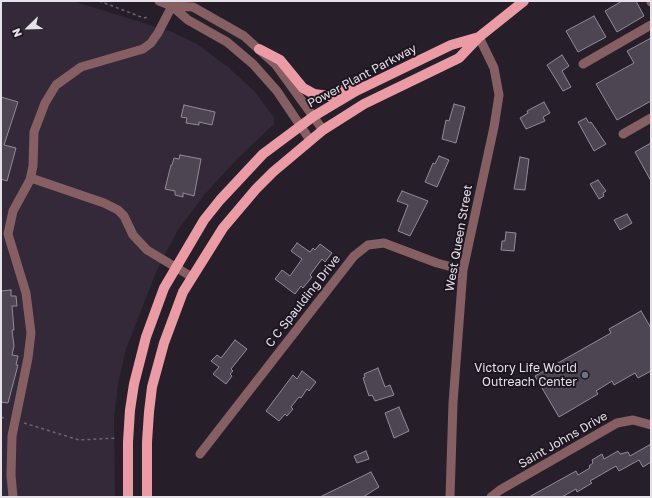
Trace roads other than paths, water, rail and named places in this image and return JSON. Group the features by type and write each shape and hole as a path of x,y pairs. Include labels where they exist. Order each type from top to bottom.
{"main road":[{"name":"Power Plant Parkway","path":"147,497 147,442 152,388 164,343 174,313 192,277 234,214 273,172 323,130 364,104 459,58 480,37 524,1"},
{"name":"Power Plant Parkway","path":"128,497 128,442 134,384 150,324 164,288 190,242 220,200 263,154 300,125 337,101 451,45 480,37"},
{"path":"260,49 280,60 306,91 321,96 337,93 381,72 401,69"}],"street":[{"path":"159,1 172,6 193,8 244,36 276,65 323,130"},
{"path":"172,6 188,20 235,48 253,64 277,91 310,140"},
{"path":"13,497 11,457 14,421 28,358 31,333 26,293 8,234 13,211 31,178 34,166 34,132 44,104 56,85 81,67 143,49 154,38 172,6"},
{"path":"583,64 651,25"},
{"name":"West Queen Street","path":"450,497 453,403 463,270 494,127 499,95 494,68 480,37"},
{"path":"623,134 651,118"},
{"path":"31,178 104,203 118,210 139,243 146,250 192,277"},
{"name":"C C Spaulding Drive","path":"200,454 354,256 368,246 384,243 437,263 463,270"},
{"name":"Saint Johns Drive","path":"491,497 500,490 617,423 633,420 651,425"}],"place":[{"name":"Victory Life World Outreach Center","path":"585,375"}]}
